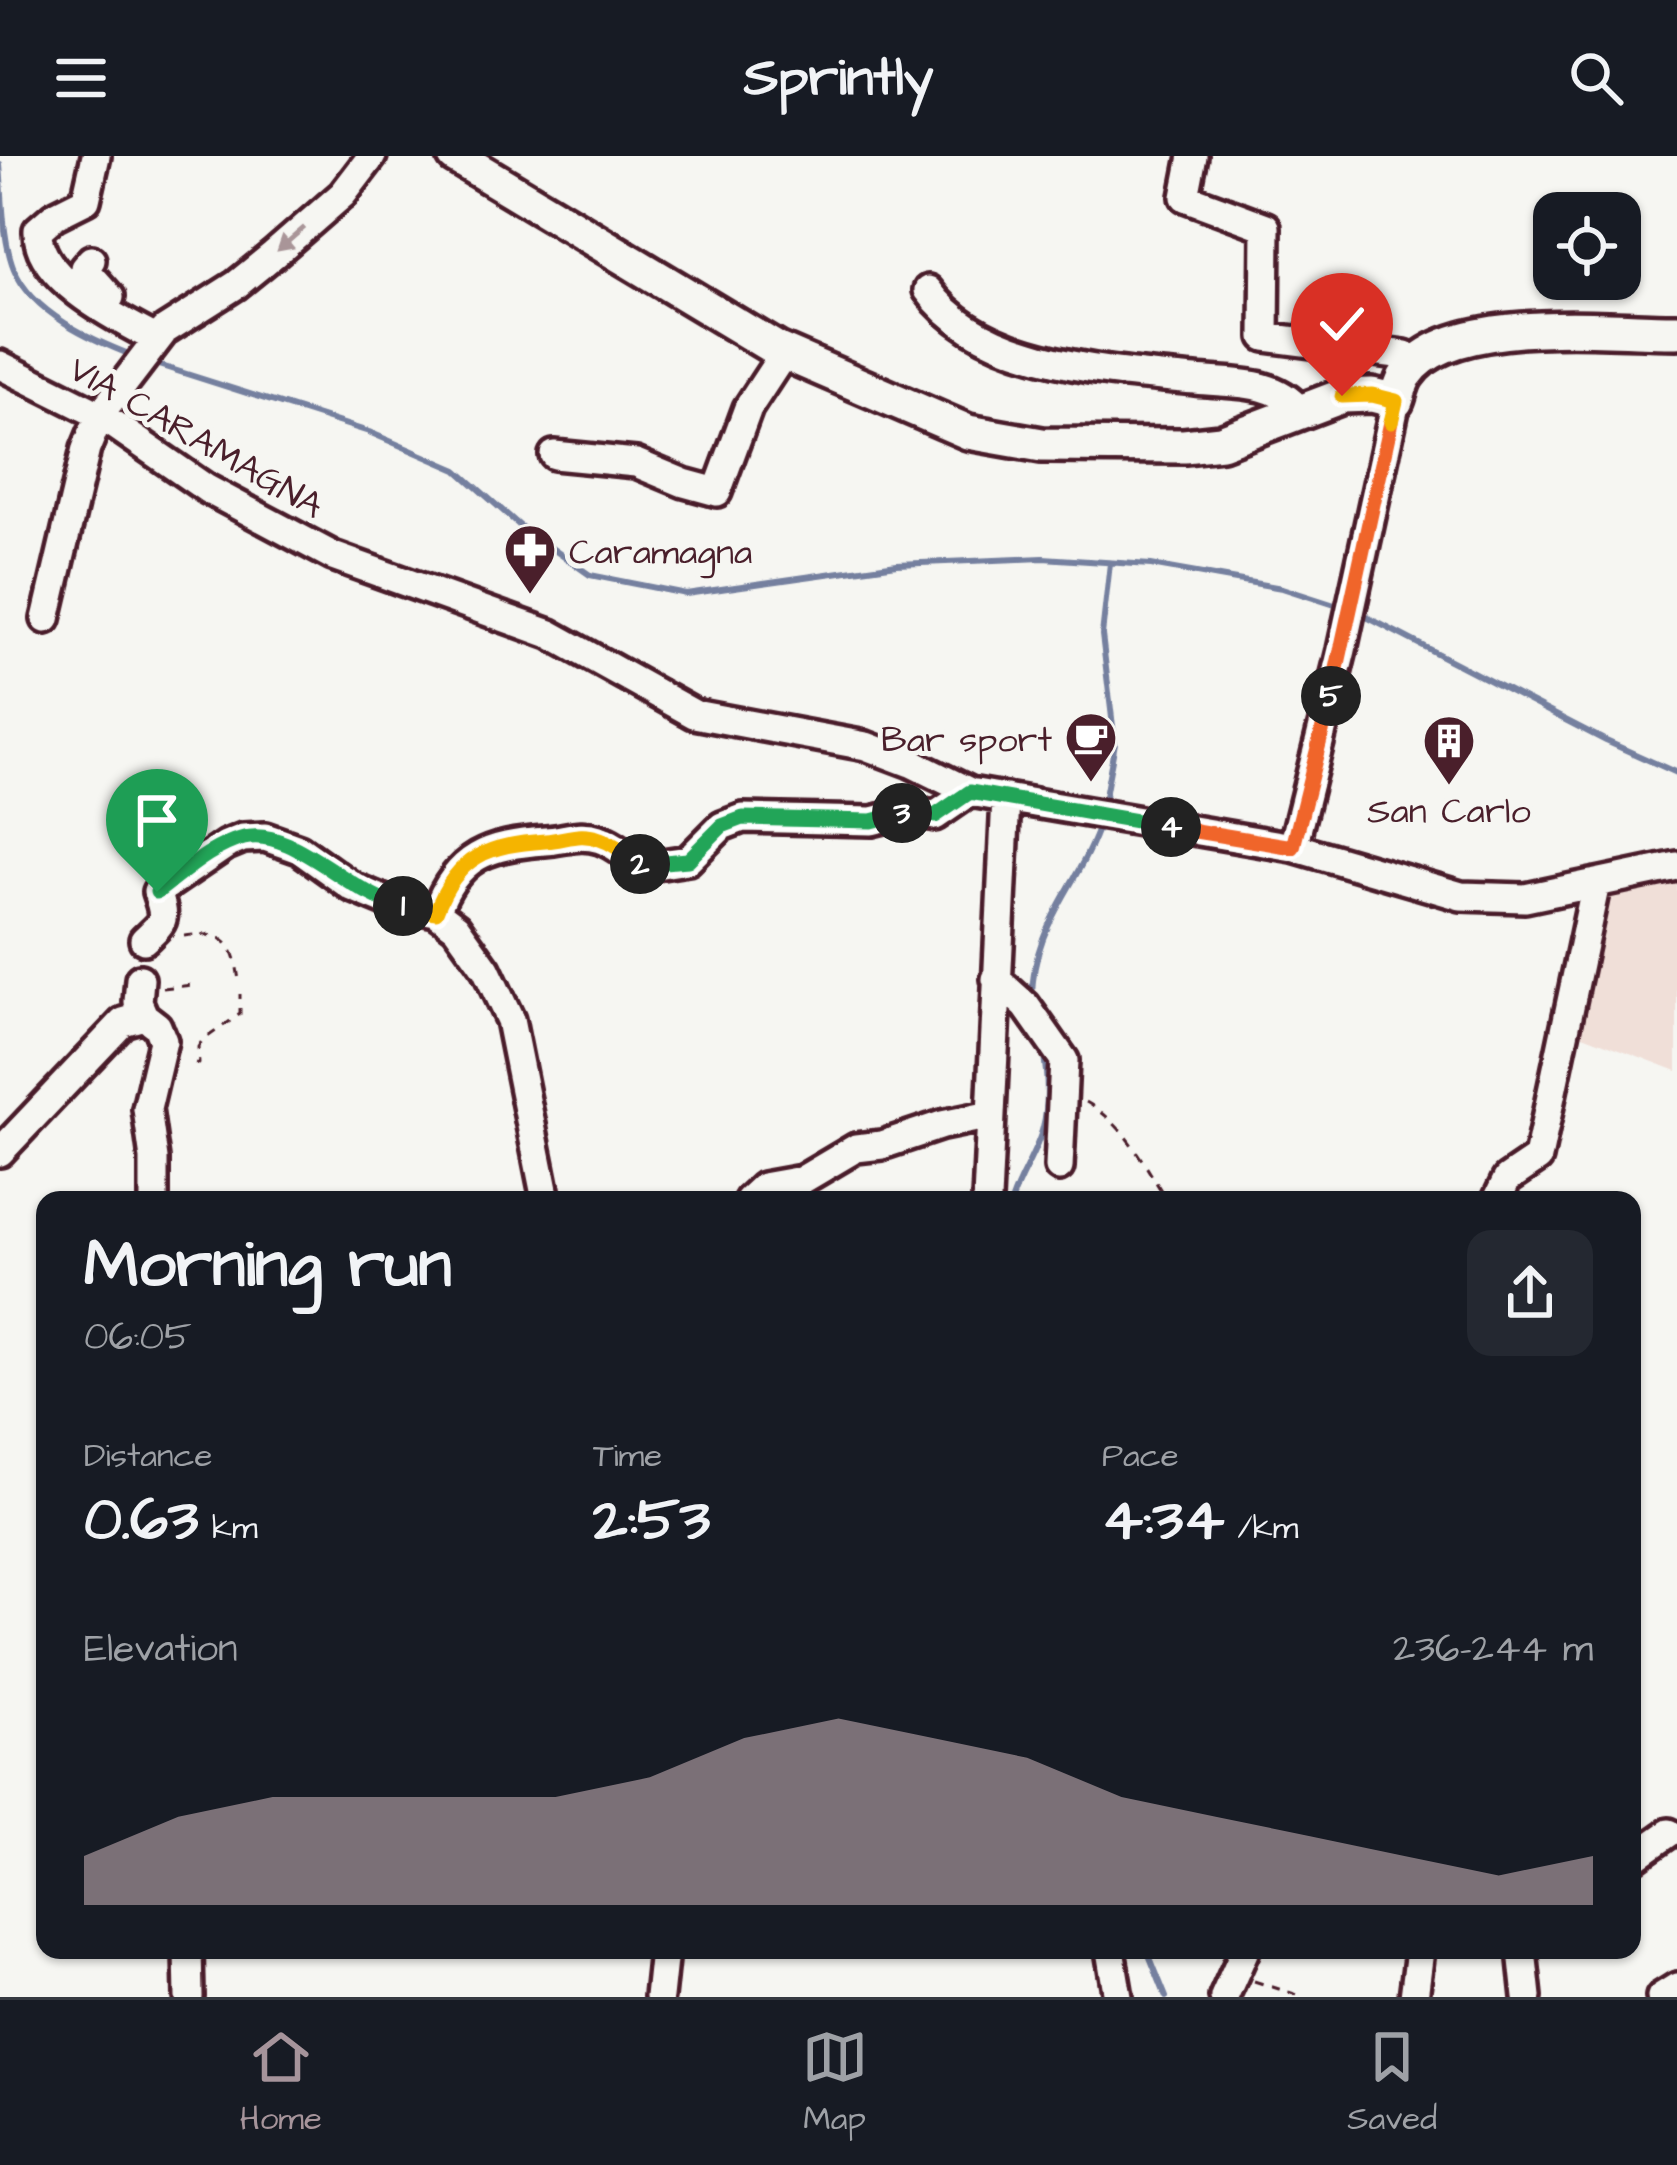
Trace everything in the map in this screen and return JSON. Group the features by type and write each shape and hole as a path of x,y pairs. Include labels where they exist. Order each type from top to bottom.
{"main road":[{"path":"455,156 784,353 941,424 1042,446 1119,448 1221,442 1342,396 1372,395 1396,401 1407,374 1418,363 1464,337 1503,331 1677,331"}],"street":[{"path":"96,156 86,200 54,216 37,236 44,256 61,280 161,335"},
{"path":"46,619 86,449 100,415 161,335 273,255 343,194 372,156"},
{"path":"1193,156 1185,196 1266,227 1265,337 1405,355 1418,363"},
{"path":"91,260 84,268 109,296 161,335"},
{"path":"928,290 953,319 1034,356 1178,379 1271,387 1299,410"},
{"path":"554,455 636,463 718,492 748,408 784,353"},
{"name":"VIA CARAMAGNA","path":"0,365 100,415 207,489 333,556 550,634 694,714 866,746 970,792 1293,847 1462,896 1525,898 1677,866"},
{"path":"1293,847 1396,401"},
{"path":"436,912 462,868 481,854 514,842 580,834 611,844 649,866 694,856 722,826 743,818 872,821 913,811 932,817 970,792"},
{"path":"987,1191 1006,798"},
{"path":"0,1152 123,1022 161,924 164,912 157,892 210,854 243,838 265,837 287,842 352,886 393,904 436,912 472,947 510,1020 544,1191"},
{"path":"1501,1191 1507,1179 1538,1158 1596,883"},
{"path":"142,971 163,1042 147,1109 153,1191"},
{"path":"996,979 1026,1006 1064,1060 1059,1167"},
{"path":"759,1191 802,1180 856,1148 991,1115"},
{"path":"1641,1852 1669,1832"},
{"path":"188,1959 189,1997"},
{"path":"658,1997 663,1959"},
{"path":"1112,1959 1118,1997"},
{"path":"1414,1997 1419,1959"},
{"path":"1524,1959 1527,1997"},
{"path":"1661,1997 1677,1987"}],"path":[{"path":"184,936 219,936 235,958 239,978 231,980"},
{"path":"142,971 192,985"},
{"path":"195,1064 199,1064 202,1041 240,1014 240,994"},
{"path":"1064,1089 1104,1112 1161,1191"},
{"path":"1234,1974 1304,1997"}],"shaded area":[{"path":"1677,884 1677,1071 1575,1032 1602,895"}],"waterway":[{"path":"0,165 7,245 23,285 65,323 134,356"},
{"path":"152,363 369,432 457,470 520,526 590,575 686,594 897,564 1043,558 1151,565 1282,588 1341,607"},
{"path":"1103,807 1115,743 1102,635 1110,563"},
{"path":"1359,613 1677,773"},
{"path":"1032,1001 1039,949 1101,820"},
{"path":"1016,1191 1043,1127 1047,1088 1043,1049"},
{"path":"1151,1959 1166,1997"}],"place":[{"name":"Caramagna","path":"530,596"},
{"name":"Bar sport","path":"1091,784"},
{"name":"San Carlo","path":"1449,787"}],"route":[{"path":"157,892 226,845 265,837 287,842 352,886 393,904 436,912 462,868 481,854 514,842 580,834 596,837 649,866 694,856 722,826 743,818 872,821 913,811 932,817 970,792 1293,847 1396,401 1372,395 1342,396"}]}
